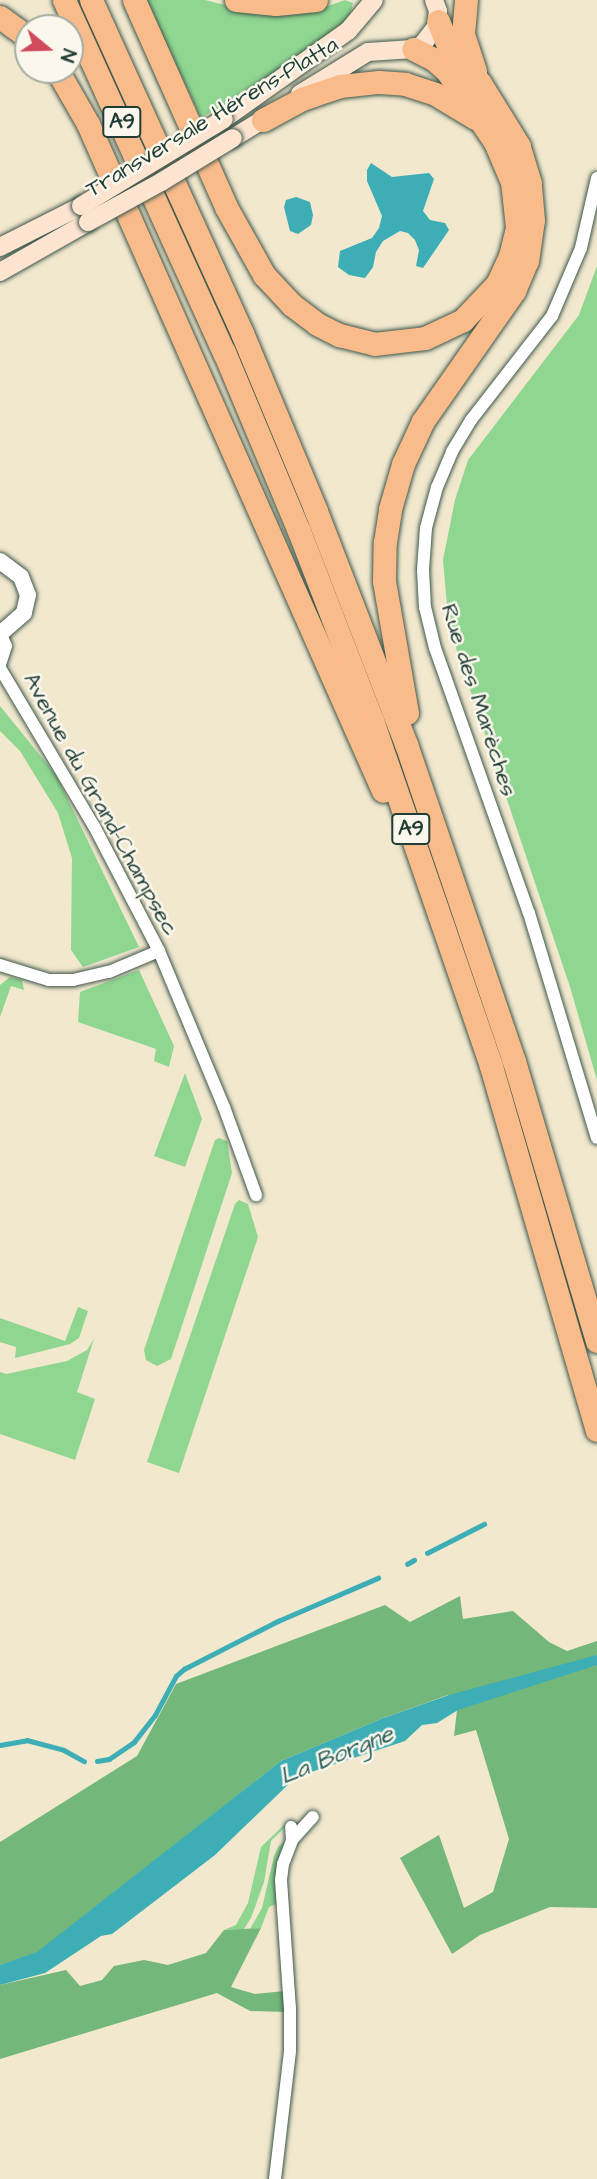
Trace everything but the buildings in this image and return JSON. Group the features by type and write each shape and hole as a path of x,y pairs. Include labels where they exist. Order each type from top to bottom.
{"highway":[{"name":"A9","path":"64,0 178,245 269,457 372,720 455,955 540,1225 597,1430"},
{"name":"A9","path":"91,0 242,332 349,593 426,798 514,1061 597,1341"},
{"path":"134,0 221,196 256,261 292,305 317,324 339,335 383,344 434,335 463,320 497,284 513,246 516,205 506,162 447,71 433,59 413,49"},
{"path":"236,0 276,4 316,0"},
{"path":"467,0 463,34 480,83"},
{"path":"426,798 389,622 384,581 387,527 396,486 412,443 442,393 506,307 527,261 533,220 533,196 523,157 508,126 480,83 449,48 438,8"},
{"path":"263,120 302,99 340,86 379,82 435,94 483,124"},
{"path":"65,84 94,137 455,955"}],"main road":[{"name":"Transversale Hérens-Platta","path":"0,272 224,119 355,24 374,0"},
{"path":"413,49 430,38 438,8"},
{"name":"Transversale Hérens-Platta","path":"0,247 161,182 263,120 333,72 375,50 413,49"}],"street":[{"name":"Rue des Marèches","path":"597,178 581,248 552,316 471,420 452,452 437,487 426,528 423,570 425,607 435,648 528,913 597,1138"},
{"path":"0,561 21,577 28,595 24,613 0,633 6,646 0,666"},
{"name":"Avenue du Grand-Champsec","path":"0,666 94,826 159,951 224,1107 256,1195"},
{"path":"0,965 50,980 73,980 109,972 159,951"},
{"path":"275,2179 290,2030 281,1880 292,1833 313,1817"}],"green space":[{"path":"146,0 205,0 245,10 322,8 345,0 353,3 348,22 284,67 201,118"},
{"path":"597,266 597,1080 570,987 449,627 443,560 455,500 468,460 579,315"},
{"path":"0,706 56,775 139,947 83,967 71,950 72,858 58,813 20,751 0,731"},
{"path":"139,970 174,1046 169,1067 154,1061 156,1049 78,1022 80,992"},
{"path":"10,977 22,980 24,990 11,986 0,1017 0,985"},
{"path":"185,1073 202,1119 185,1167 154,1156"},
{"path":"219,1138 227,1141 232,1173 171,1359 157,1366 146,1360 144,1350 215,1140"},
{"path":"239,1200 248,1204 258,1237 179,1473 147,1462 235,1204"},
{"path":"78,1307 88,1311 79,1338 70,1344 15,1358 16,1347 0,1342 0,1318 65,1341"},
{"path":"94,1339 77,1392 95,1399 75,1460 0,1434 0,1372 6,1374 67,1361 87,1350"},
{"path":"460,1596 463,1619 513,1611 549,1642 567,1651 597,1641 597,1908 550,1907 480,1935 452,1954 400,1858 439,1835 464,1908 493,1892 509,1839 476,1730 454,1736 457,1710 448,1695 381,1719 281,1761 37,1953 0,1965 0,1842 137,1756 176,1684 385,1605 410,1622"},
{"path":"288,1824 271,1841 264,1882 251,1918 244,1929 224,1930 236,1925 248,1903 261,1847"},
{"path":"286,1840 279,1903 269,1907 261,1928 250,1929 262,1908 274,1856 278,1847"},
{"path":"261,1928 231,1987 255,1994 285,1991 286,2012 250,2011 217,1993 0,2059 0,1985 66,1970 80,1986 102,1980 114,1966 144,1960 168,1965 206,1953 224,1930"}],"water":[{"path":"371,163 392,177 429,173 434,179 423,211 430,220 445,223 449,230 423,268 416,266 419,250 415,240 408,233 400,231 383,241 376,252 373,267 365,278 349,275 338,267 340,251 372,238 379,228 382,216 367,181 367,170"},
{"path":"296,197 310,202 313,215 311,225 298,234 290,231 284,207 286,200"},
{"name":"La Borgne","path":"597,1655 597,1665 458,1710 437,1723 422,1725 405,1741 296,1777 215,1855 112,1934 101,1936 45,1973 0,1985 0,1965 37,1952 281,1761 381,1719 449,1695"}],"waterway":[{"path":"427,1553 484,1524"},
{"path":"407,1564 414,1560"},
{"path":"97,1761 109,1759 134,1742 155,1715 176,1676 184,1669 278,1621 378,1578"},
{"path":"0,1745 27,1740 64,1750 84,1761"}]}
